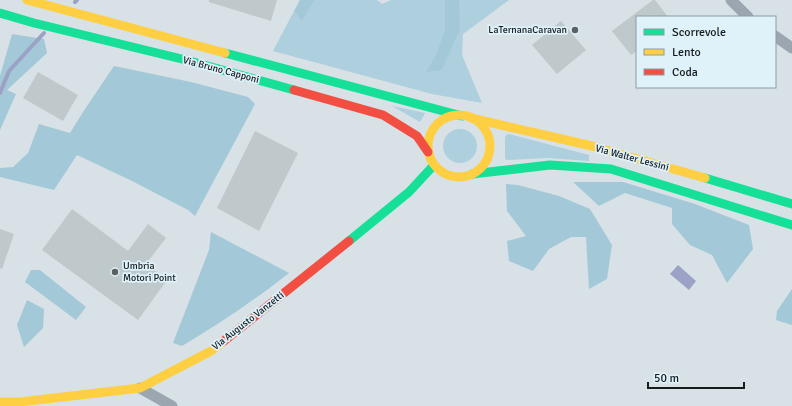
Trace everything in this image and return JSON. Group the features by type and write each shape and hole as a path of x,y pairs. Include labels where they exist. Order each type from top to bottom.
{"main road":[{"name":"Via Bruno Capponi","path":"27,0 462,116"},
{"name":"Via Bruno Capponi","path":"0,13 34,23 186,60 383,115 404,126 417,136 428,152"},
{"path":"452,116 471,118 480,124 486,132 489,141 489,151 486,161 472,174 462,177 451,176 442,172 434,165 428,152 428,143 431,134 436,126 443,120 452,116"},
{"name":"Via Walter Lessini","path":"471,118 501,124 632,157 792,204"},
{"name":"Via Augusto Vanzetti","path":"0,402 20,402 140,388 211,351 409,192 434,165"},
{"name":"Via Walter Lessini","path":"472,174 550,165 612,169 792,225"}],"street":[{"path":"731,0 747,16"},
{"path":"776,37 792,48"},
{"path":"140,388 172,406"}],"shaded area":[{"path":"300,0 315,0 302,22 294,11"},
{"path":"315,0 377,0 382,4 391,0 509,0 463,34 462,55 482,103 432,94 273,51 294,11 302,22"},
{"path":"445,0 459,0 460,29 442,70 426,72 436,55 445,31"},
{"path":"12,34 44,39 47,53 7,90 16,94 0,130 0,76"},
{"path":"114,66 191,82 248,97 255,104 195,216 188,210 130,180 77,155 54,190 0,177 0,168 13,167 28,153 39,124 70,133"},
{"path":"392,106 425,113 420,122"},
{"path":"463,129 472,134 476,139 476,153 472,158 467,162 457,163 453,162 444,153 443,143 444,139 453,130"},
{"path":"509,134 589,155 589,161 548,158 506,160 505,138 506,135"},
{"path":"573,182 623,182 695,204 749,225 753,249 727,283 712,255 690,245 672,224 672,208 625,193 599,206"},
{"path":"506,184 518,185 559,196 590,209 612,245 607,279 589,289 586,237 571,237 549,249 533,271 509,261 507,241 526,236 507,211"},
{"path":"211,232 289,273 237,311 182,346 173,343 209,250"},
{"path":"678,265 696,281 689,290 670,274"},
{"path":"31,270 40,270 86,307 76,320 25,282"},
{"path":"792,289 792,325 776,320 777,311"},
{"path":"27,300 44,309 43,328 24,347 17,325"}],"building":[{"path":"209,0 277,0 271,21 209,2"},
{"path":"653,0 655,0 667,16 636,16 636,52 631,55 612,31"},
{"path":"561,21 586,50 557,74 532,45"},
{"path":"38,72 78,95 63,121 23,98"},
{"path":"255,131 298,153 259,231 217,208"},
{"name":"Umbria Motori Point","path":"72,209 128,251 148,224 166,238 146,264 167,280 138,320 42,250"},
{"path":"0,229 14,234 2,269 0,268"}],"waterway":[{"path":"0,93 9,71 44,33"}],"traffic: fast":[{"path":"0,13 34,23 186,60 294,90"},
{"path":"225,53 462,116"},
{"path":"349,241 409,192 434,165"},
{"path":"472,174 550,165 611,169 792,225"},
{"path":"705,178 792,204"}],"traffic: slow":[{"path":"27,0 225,53"},
{"path":"459,115 471,118 481,124 487,134 490,146 487,158 481,168 471,174 459,177 447,174 437,168 431,158 428,146 431,134 437,124 447,118 459,115"},
{"path":"471,118 592,146 705,178"},
{"path":"0,402 20,402 140,388 211,351 224,341"}],"traffic: jam":[{"path":"294,90 383,115 417,136 428,152"},
{"path":"224,341 349,241"}],"place":[{"name":"LaTernanaCaravan","path":"575,30"},
{"name":"Umbria Motori Point","path":"115,272"}]}
